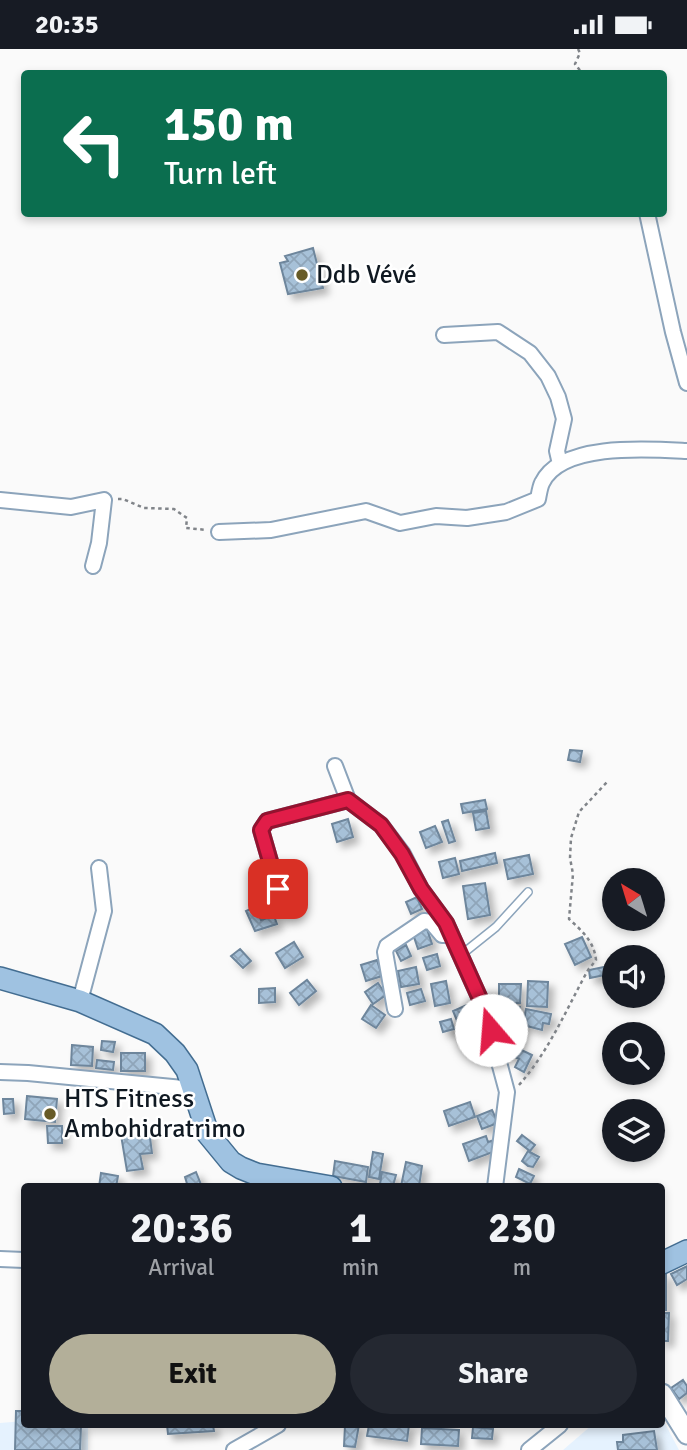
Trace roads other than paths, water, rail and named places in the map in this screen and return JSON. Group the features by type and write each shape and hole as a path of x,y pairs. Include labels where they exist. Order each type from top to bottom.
{"main road":[{"path":"0,978 80,1001 155,1034 175,1053 187,1070 208,1134 232,1162 256,1174 308,1183"},
{"path":"665,1261 687,1251"}],"street":[{"path":"648,217 687,383"},
{"path":"444,335 498,332 530,353 548,376 564,419 556,451 560,464"},
{"path":"219,532 271,530 366,511 400,523 436,516 467,518 506,512 538,499 542,482 560,464 582,456 623,449 687,451"},
{"path":"0,500 71,507 104,501 93,566"},
{"path":"335,766 348,800 381,825 446,923 485,1010 507,1092 496,1183"},
{"path":"278,889 261,830 267,821 348,800"},
{"path":"80,1001 104,911 99,869"},
{"path":"395,1009 384,952 387,946 424,921 431,922 442,935 452,935"},
{"path":"0,1072 193,1089"},
{"path":"0,1259 21,1260"},
{"path":"665,1399 687,1433"},
{"path":"234,1450 273,1428"},
{"path":"529,1450 555,1428"}],"lane":[{"path":"461,955 496,927 528,892"}],"place":[{"name":"Ddb Vévé","path":"302,275"},
{"name":"HTS Fitness Ambohidratrimo","path":"50,1114"}]}
